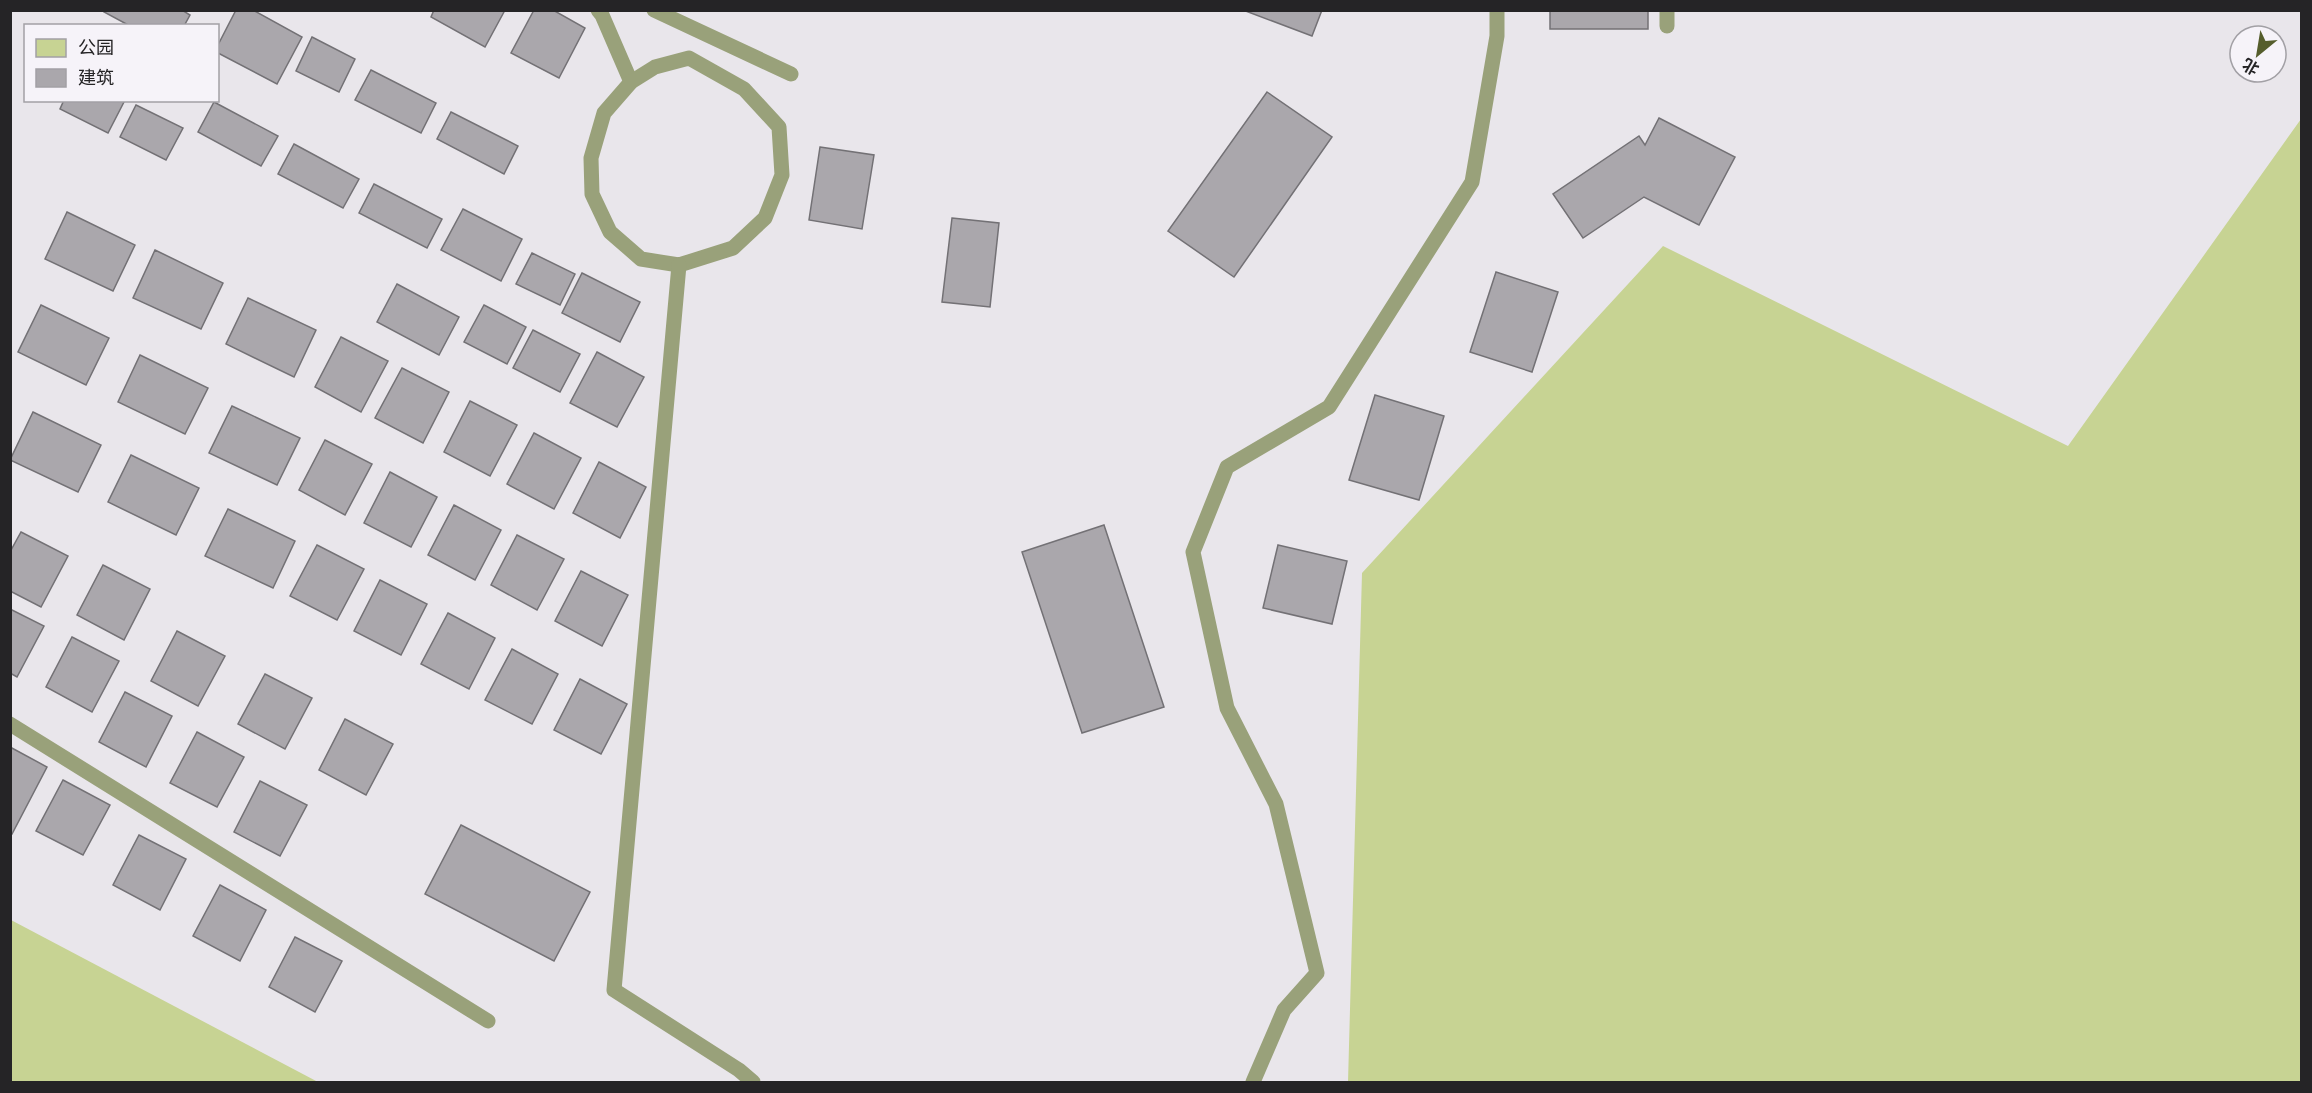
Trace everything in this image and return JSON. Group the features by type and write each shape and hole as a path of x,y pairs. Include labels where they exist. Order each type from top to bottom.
{"lane":[{"path":"598,10 631,82"},
{"path":"654,10 791,74"},
{"path":"1253,1083 1284,1010 1317,974 1276,804 1227,708 1208,610 1193,552 1227,467 1329,407 1472,182 1497,36 1497,10"},
{"path":"689,58 744,89 779,127 782,175 765,218 733,248 680,265 641,259 609,232 592,194 591,158 604,113 631,82 655,67 689,58"},
{"path":"680,265 614,990 739,1070 753,1083"},
{"path":"10,724 488,1021"}],"green space":[{"path":"2301,119 2301,1082 1348,1082 1362,573 1663,246 2068,446"},
{"path":"11,920 318,1082 11,1082"}],"building":[{"path":"105,10 182,10 190,15 185,24 126,24 104,12"},
{"path":"236,10 253,10 302,37 277,84 219,54 219,43"},
{"path":"434,10 505,10 485,47 431,17"},
{"path":"534,10 553,10 585,28 559,78 511,53"},
{"path":"1243,10 1322,10 1312,36"},
{"path":"1550,10 1648,10 1648,29 1550,29"},
{"path":"312,37 355,59 339,92 296,71"},
{"path":"371,70 436,103 421,133 355,100"},
{"path":"1267,92 1332,137 1234,277 1168,231"},
{"path":"63,102 124,102 108,133 60,109"},
{"path":"214,102 278,136 261,166 198,132"},
{"path":"136,105 183,128 166,160 120,137"},
{"path":"451,112 518,146 504,174 437,139"},
{"path":"1659,118 1735,157 1699,225 1644,197 1583,238 1553,194 1639,136 1645,145"},
{"path":"294,144 359,179 343,208 278,174"},
{"path":"820,147 874,155 862,229 809,220"},
{"path":"374,184 442,219 427,248 359,213"},
{"path":"463,209 522,239 501,281 441,250"},
{"path":"67,212 135,245 113,291 45,259"},
{"path":"952,218 999,223 990,307 942,302"},
{"path":"155,250 223,283 201,329 133,298"},
{"path":"532,253 575,274 560,305 516,284"},
{"path":"1496,272 1558,292 1532,372 1470,352"},
{"path":"582,273 640,302 620,342 562,313"},
{"path":"397,284 459,317 439,355 377,322"},
{"path":"248,298 316,330 294,377 226,344"},
{"path":"41,305 109,338 86,385 18,352"},
{"path":"484,305 526,327 507,364 464,342"},
{"path":"533,330 580,354 560,392 513,368"},
{"path":"341,337 388,361 361,412 315,387"},
{"path":"597,352 644,377 617,427 570,403"},
{"path":"140,355 208,388 185,434 118,402"},
{"path":"402,368 449,392 423,443 375,418"},
{"path":"1375,395 1444,416 1419,500 1349,480"},
{"path":"470,401 517,425 490,476 444,452"},
{"path":"232,406 300,438 277,485 209,453"},
{"path":"33,412 101,445 78,492 10,460"},
{"path":"534,433 581,458 554,509 507,484"},
{"path":"325,440 372,464 345,515 299,490"},
{"path":"131,455 199,488 176,535 108,502"},
{"path":"599,462 646,487 620,538 573,513"},
{"path":"390,472 437,497 411,547 364,523"},
{"path":"454,505 501,530 475,580 428,555"},
{"path":"228,509 295,541 273,588 205,556"},
{"path":"1104,525 1164,707 1082,733 1022,552"},
{"path":"21,532 68,556 41,607 10,591 10,552"},
{"path":"517,535 564,559 537,610 491,585"},
{"path":"317,545 364,569 337,620 290,596"},
{"path":"1278,545 1347,561 1332,624 1263,608"},
{"path":"103,565 150,589 124,640 77,615"},
{"path":"581,571 628,595 602,646 555,621"},
{"path":"380,580 427,604 401,655 354,631"},
{"path":"10,609 44,626 17,677 10,673"},
{"path":"448,613 495,638 469,689 421,664"},
{"path":"177,631 225,656 198,706 151,681"},
{"path":"72,637 119,661 92,712 46,687"},
{"path":"512,649 558,674 532,724 485,700"},
{"path":"265,674 312,698 285,749 238,724"},
{"path":"580,679 627,704 601,754 554,730"},
{"path":"125,692 172,716 146,767 99,742"},
{"path":"345,719 393,744 366,795 319,770"},
{"path":"197,732 244,757 217,807 170,783"},
{"path":"10,747 47,767 12,834 10,833"},
{"path":"63,780 110,805 83,855 36,831"},
{"path":"260,781 307,805 280,856 234,832"},
{"path":"461,825 590,892 554,961 425,894"},
{"path":"139,835 186,859 160,910 113,885"},
{"path":"220,885 266,910 240,961 193,936"},
{"path":"295,937 342,961 315,1012 269,987"}]}
